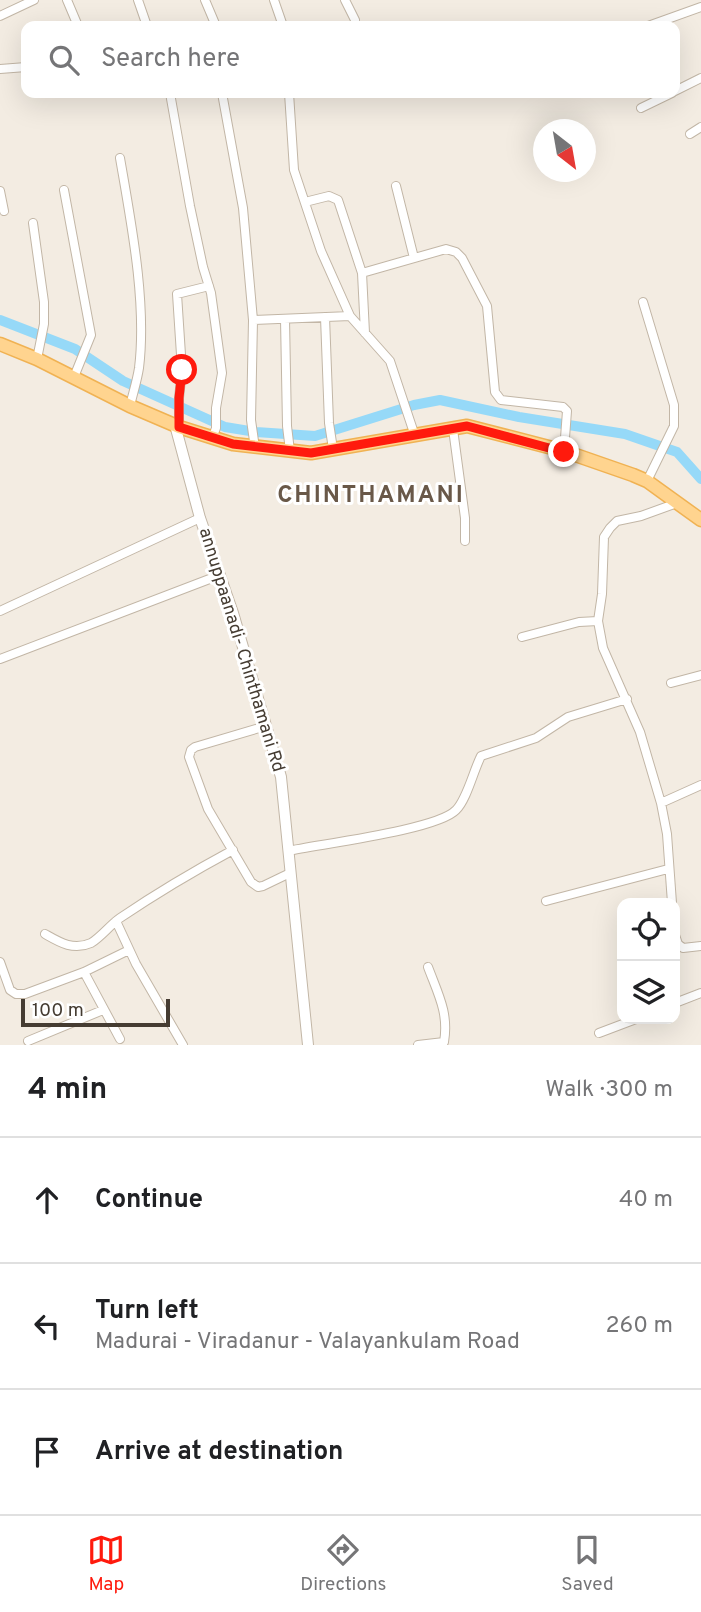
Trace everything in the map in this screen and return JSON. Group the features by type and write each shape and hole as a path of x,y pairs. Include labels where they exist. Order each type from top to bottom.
{"main road":[{"path":"0,344 178,422 214,433 254,443 289,445 311,453 332,443 415,436 467,426 650,475 677,503 701,520"}],"street":[{"path":"0,16 34,0"},
{"path":"66,0 76,21"},
{"path":"138,0 145,21"},
{"path":"205,0 213,21"},
{"path":"274,0 281,21"},
{"path":"345,0 355,20"},
{"path":"662,21 701,7"},
{"path":"0,69 21,67"},
{"path":"680,88 701,78"},
{"path":"171,98 203,267 209,286 222,373 214,433"},
{"path":"223,98 243,208 253,320 251,420 254,443"},
{"path":"289,98 294,170 321,251 350,316 390,361 415,436"},
{"path":"641,108 661,98"},
{"path":"690,134 701,127"},
{"path":"120,158 135,256 140,321 139,368 131,401"},
{"path":"397,186 414,258"},
{"path":"64,190 91,335 74,377"},
{"path":"0,191 4,211"},
{"path":"305,202 329,196 338,200 362,273 365,333"},
{"path":"33,223 44,302 44,324 37,359"},
{"path":"362,273 446,249 456,252 462,258 487,306 497,396 501,400 564,407 564,452"},
{"path":"178,422 182,370 177,294 209,286"},
{"path":"643,302 674,405 674,426 650,475"},
{"path":"253,320 350,316"},
{"path":"325,317 332,443"},
{"path":"285,319 289,445"},
{"name":"annuppaanadi- Chinthamani Rd","path":"178,422 200,519 220,575 281,777 308,1045"},
{"path":"453,429 465,518 465,541"},
{"path":"671,898 667,834 661,803 640,732 603,648 598,621 604,537 610,528 618,521 677,503"},
{"path":"0,611 200,519"},
{"path":"0,659 220,575"},
{"path":"522,637 579,622 598,621"},
{"path":"671,683 701,675"},
{"path":"288,851 425,825 449,815 460,804 481,757 536,738 568,717 627,699"},
{"path":"266,726 191,750 189,757 208,809 251,882 258,887 290,873"},
{"path":"661,803 701,785"},
{"path":"45,934 65,946 91,943 116,920 233,850"},
{"path":"546,901 668,869"},
{"path":"116,920 129,950 183,1045"},
{"path":"680,946 683,948 701,946"},
{"path":"0,962 10,990 16,994 84,972 129,950"},
{"path":"418,1045 443,1042 447,1025 428,967"},
{"path":"84,972 120,1039"},
{"path":"680,1001 701,993"},
{"path":"28,1041 103,1010"},
{"path":"599,1033 623,1024"}],"waterway":[{"path":"0,320 75,349 123,381 225,427 315,436 414,405 440,400 519,417 625,434 677,452 701,479"}],"district":[{"name":"CHINTHAMANI","path":"371,496"}],"route":[{"path":"182,370 179,427 233,444 311,453 467,426 564,452"}]}
